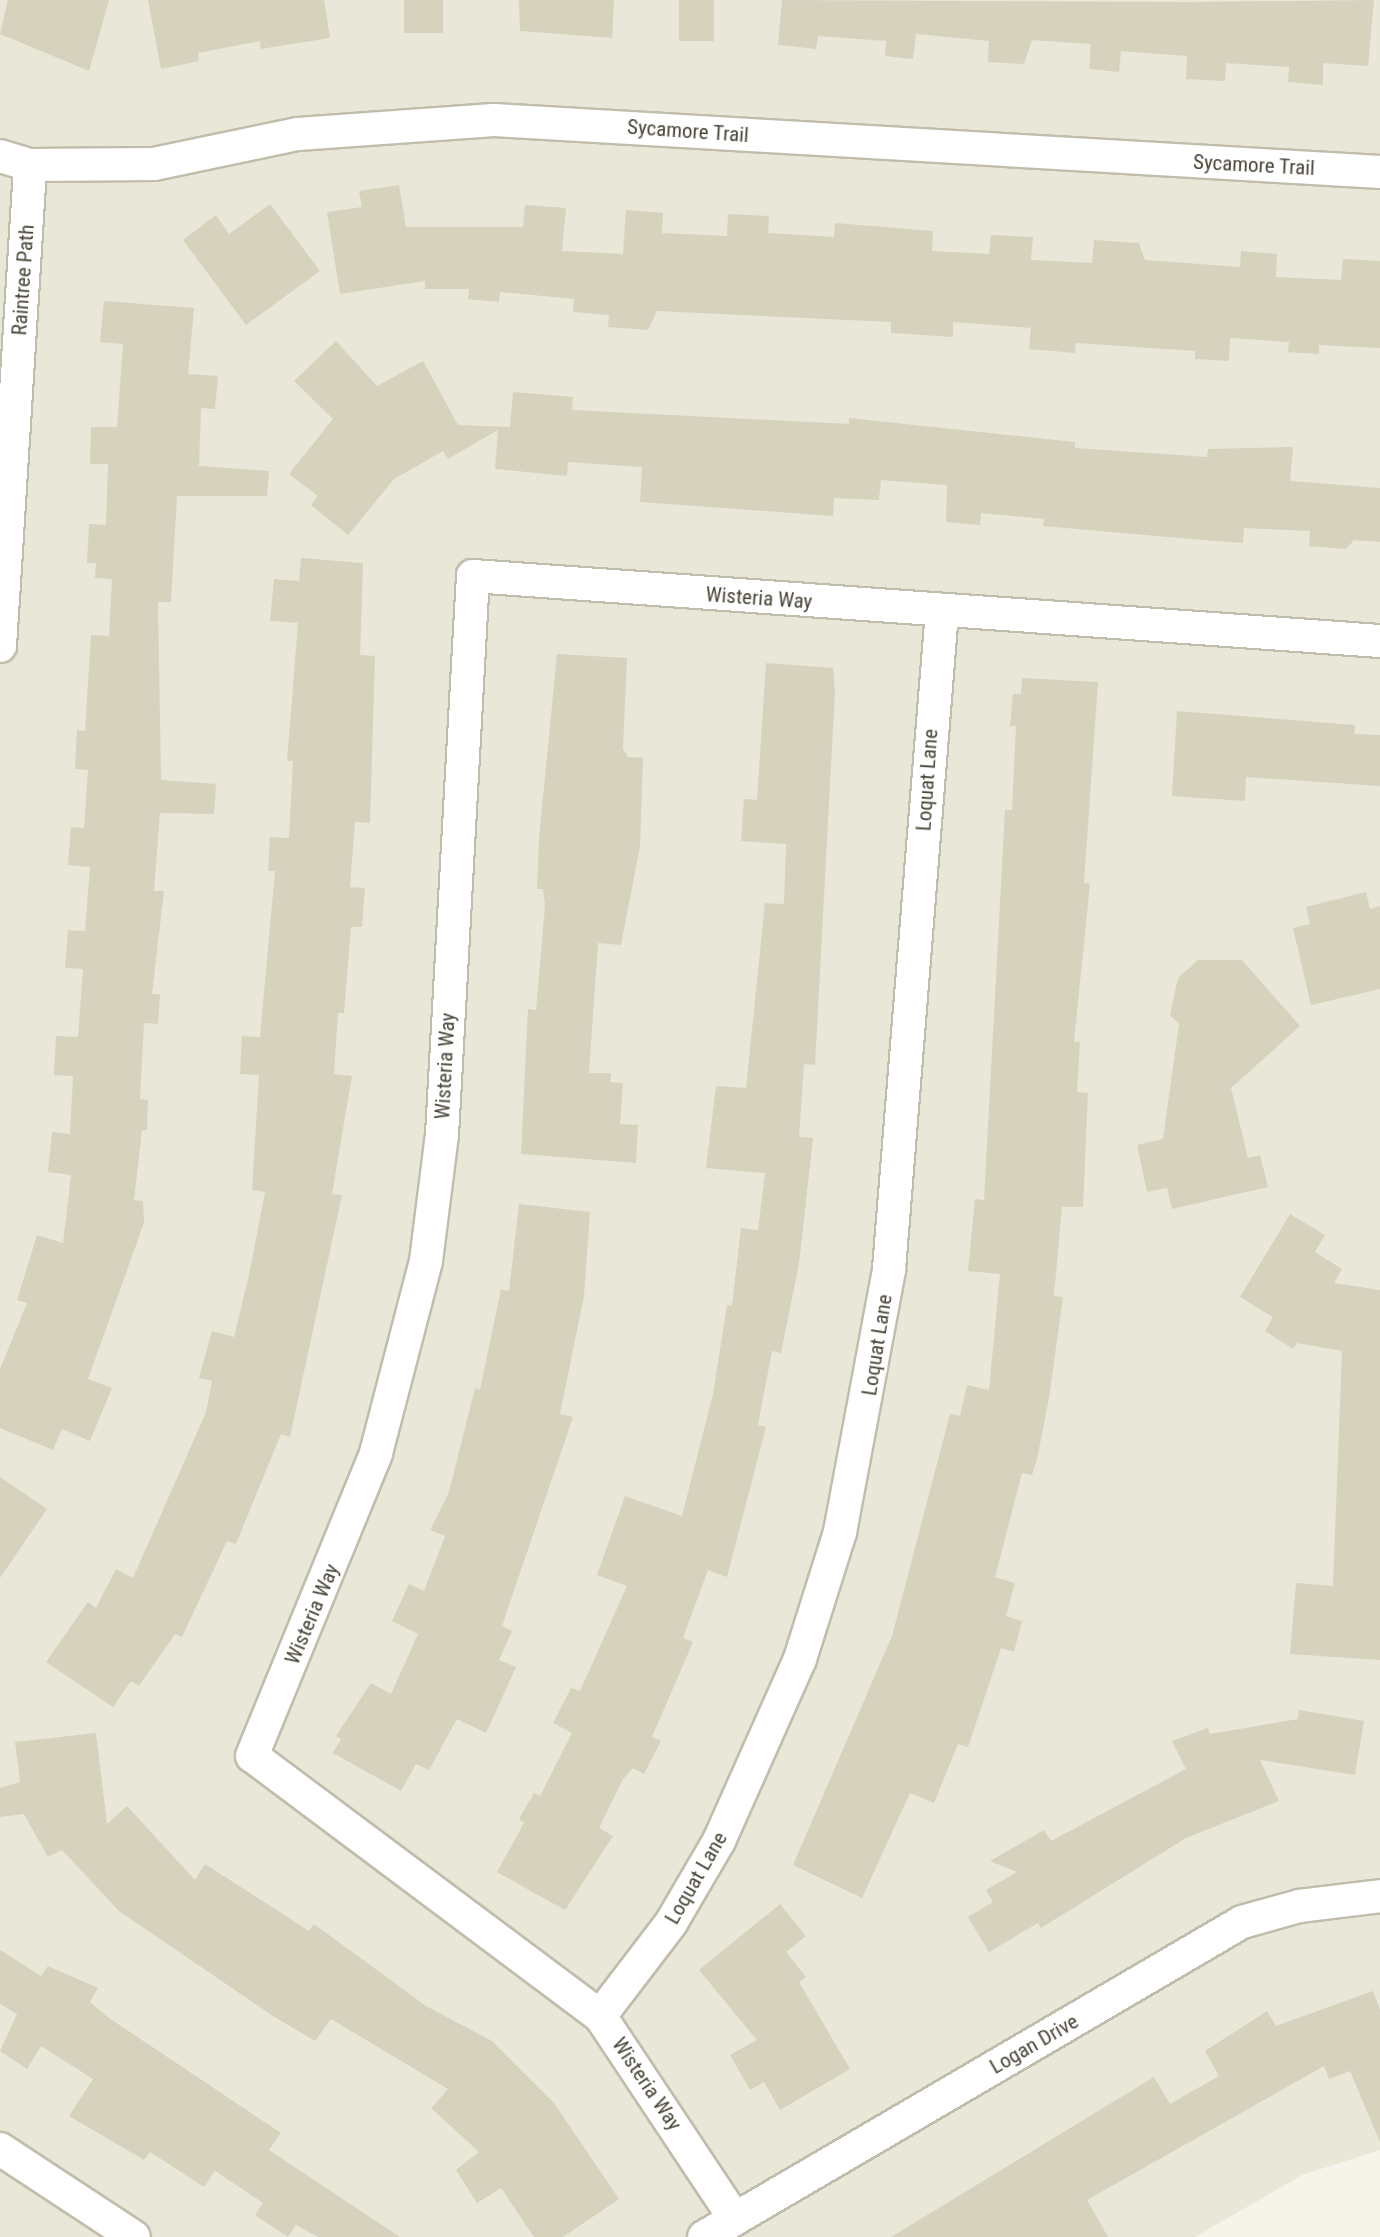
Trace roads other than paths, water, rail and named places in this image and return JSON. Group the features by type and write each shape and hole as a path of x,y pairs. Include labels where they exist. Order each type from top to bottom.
{"street":[{"name":"Sycamore Trail","path":"0,156 30,165 154,164 298,134 494,120 1380,172"},
{"name":"Raintree Path","path":"0,646 30,165"},
{"name":"Wisteria Way","path":"735,2219 600,2016 252,1756 376,1454 426,1261 442,1135 473,576 1380,642"},
{"name":"Loquat Lane","path":"600,2016 671,1923 725,1830 800,1658 840,1532 889,1269 942,612"},
{"name":"Logan Drive","path":"704,2237 1242,1922 1299,1906 1380,1896"},
{"path":"0,2149 134,2237"}]}
